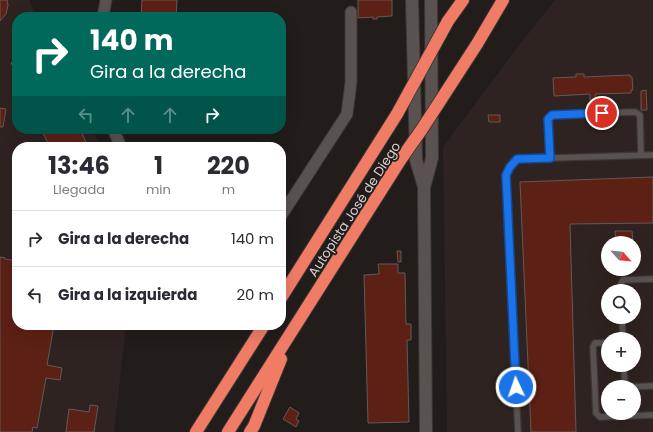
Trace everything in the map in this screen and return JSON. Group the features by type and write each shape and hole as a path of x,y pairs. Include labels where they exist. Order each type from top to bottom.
{"highway":[{"name":"Autopista José de Diego","path":"286,290 397,114 448,21 457,0"},
{"name":"Autopista José de Diego","path":"448,21 463,0"},
{"name":"Autopista José de Diego","path":"228,432 401,159 477,44 503,0"},
{"path":"196,432 261,330"},
{"path":"250,432 254,426 292,331"}],"street":[{"path":"104,12 106,0"},
{"path":"412,0 416,160 424,188"},
{"path":"426,432 424,188 432,158 431,0"},
{"path":"286,208 347,114 351,82 351,12"}],"lane":[{"path":"550,158 548,119 552,115 635,112 640,115 641,156"},
{"path":"518,432 506,175 510,167 517,159 653,155"},
{"path":"621,284 624,280 653,279"},
{"path":"601,343 595,343 593,347 596,413 601,417"},
{"path":"641,386 653,386"},
{"path":"641,415 653,415"}],"shaded area":[{"path":"0,0 29,0 35,12 12,12 12,134 94,134 98,142 12,142 12,330 125,330 114,432 0,432"},
{"path":"555,0 653,0 653,432 447,432 443,147"}],"building":[{"path":"0,0 7,0 8,5 6,14 0,21"},
{"path":"142,0 177,0 176,12 141,12"},
{"path":"358,0 392,0 392,16 377,17 377,19 373,19 373,17 358,18"},
{"path":"576,74 584,74 584,77 630,75 630,77 632,77 633,90 631,90 631,93 595,94 596,100 590,100 590,94 554,96 553,78 576,77"},
{"path":"646,90 647,110 641,110 641,91"},
{"path":"0,108 6,109 3,127 0,127"},
{"path":"488,115 500,115 500,122 489,122"},
{"path":"44,134 82,134 86,142 48,142"},
{"path":"653,177 653,223 570,224 576,432 531,432 520,182"},
{"path":"615,231 632,231 632,236 615,236"},
{"path":"397,251 401,251 401,262 398,262"},
{"path":"0,257 12,260 12,330 53,330 47,365 62,368 60,380 46,378 37,428 33,427 32,432 0,432"},
{"path":"378,264 398,264 398,273 405,273 406,324 411,324 411,340 407,340 409,422 368,423 364,275 379,274"},
{"path":"90,405 98,406 94,432 66,432 69,409 89,412"},
{"path":"290,407 299,413 296,419 299,421 296,427 283,419"}],"route":[{"path":"516,387 506,175 510,167 517,159 550,158 548,119 552,115 602,113"}]}
